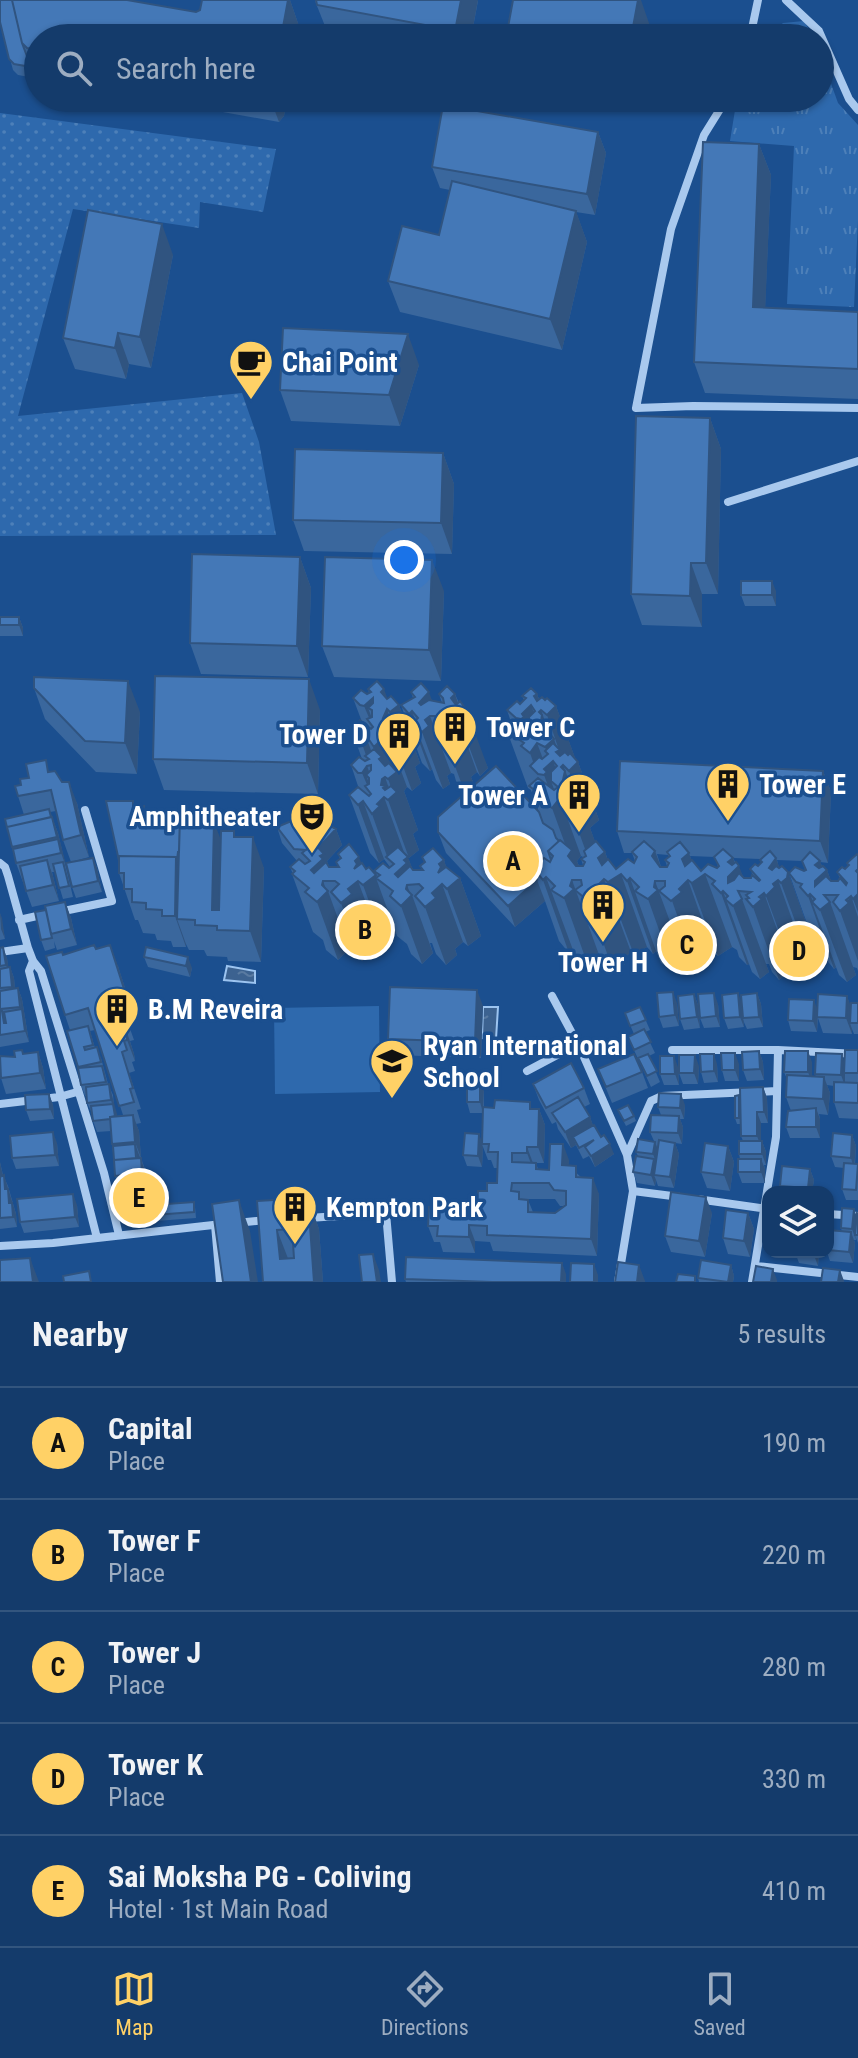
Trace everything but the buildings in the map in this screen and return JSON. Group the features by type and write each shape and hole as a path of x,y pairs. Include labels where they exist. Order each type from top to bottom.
{"street":[{"path":"753,24 758,0"},
{"path":"786,0 812,24"},
{"path":"834,65 849,99 858,110"},
{"path":"718,112 704,135 671,229 636,408 858,408"},
{"path":"728,502 858,461"},
{"path":"19,920 112,901 85,810"},
{"path":"0,863 5,867 28,948 41,971 104,1173 119,1235"},
{"path":"0,952 28,948"},
{"path":"33,961 29,971 97,1238"},
{"path":"552,996 578,1044 627,1155 633,1191 618,1282"},
{"path":"527,1071 578,1044"},
{"path":"672,1050 858,1054"},
{"path":"770,1186 776,1137 778,1050"},
{"path":"627,1155 651,1101 662,1096 777,1091"},
{"path":"0,1104 77,1092"},
{"path":"633,1191 762,1208"},
{"path":"300,1218 386,1213 392,1282"},
{"path":"834,1214 858,1216"},
{"path":"0,1248 271,1220"},
{"path":"215,1224 220,1282"},
{"path":"752,1282 762,1235"},
{"path":"756,1266 858,1277"}],"green space":[{"path":"804,21 806,24 782,24"},
{"path":"834,92 838,103 858,125 854,307 787,304 794,146 730,141 735,112 834,112"},
{"path":"0,113 276,149 263,212 200,202 199,228 73,209 18,416 242,393 259,442 276,535 0,536"},
{"path":"379,1006 380,1092 275,1094 274,1008"}],"water":[{"path":"227,966 255,971 255,983 224,980"},
{"path":"483,1007 498,1007 496,1039 482,1038"}],"place":[{"name":"Chai Point","path":"251,401"},
{"name":"Tower C","path":"455,766"},
{"name":"Tower D","path":"399,773"},
{"name":"Tower E","path":"728,823"},
{"name":"Tower A","path":"579,834"},
{"name":"Amphitheater","path":"312,855"},
{"name":"Capital","path":"513,861"},
{"name":"Tower F","path":"365,930"},
{"name":"Tower H","path":"603,944"},
{"name":"Tower J","path":"687,945"},
{"name":"Tower K","path":"799,951"},
{"name":"B.M Reveira","path":"117,1048"},
{"name":"Ryan International School","path":"392,1100"},
{"name":"Sai Moksha PG - Coliving","path":"139,1198"},
{"name":"Kempton Park","path":"295,1246"}]}
